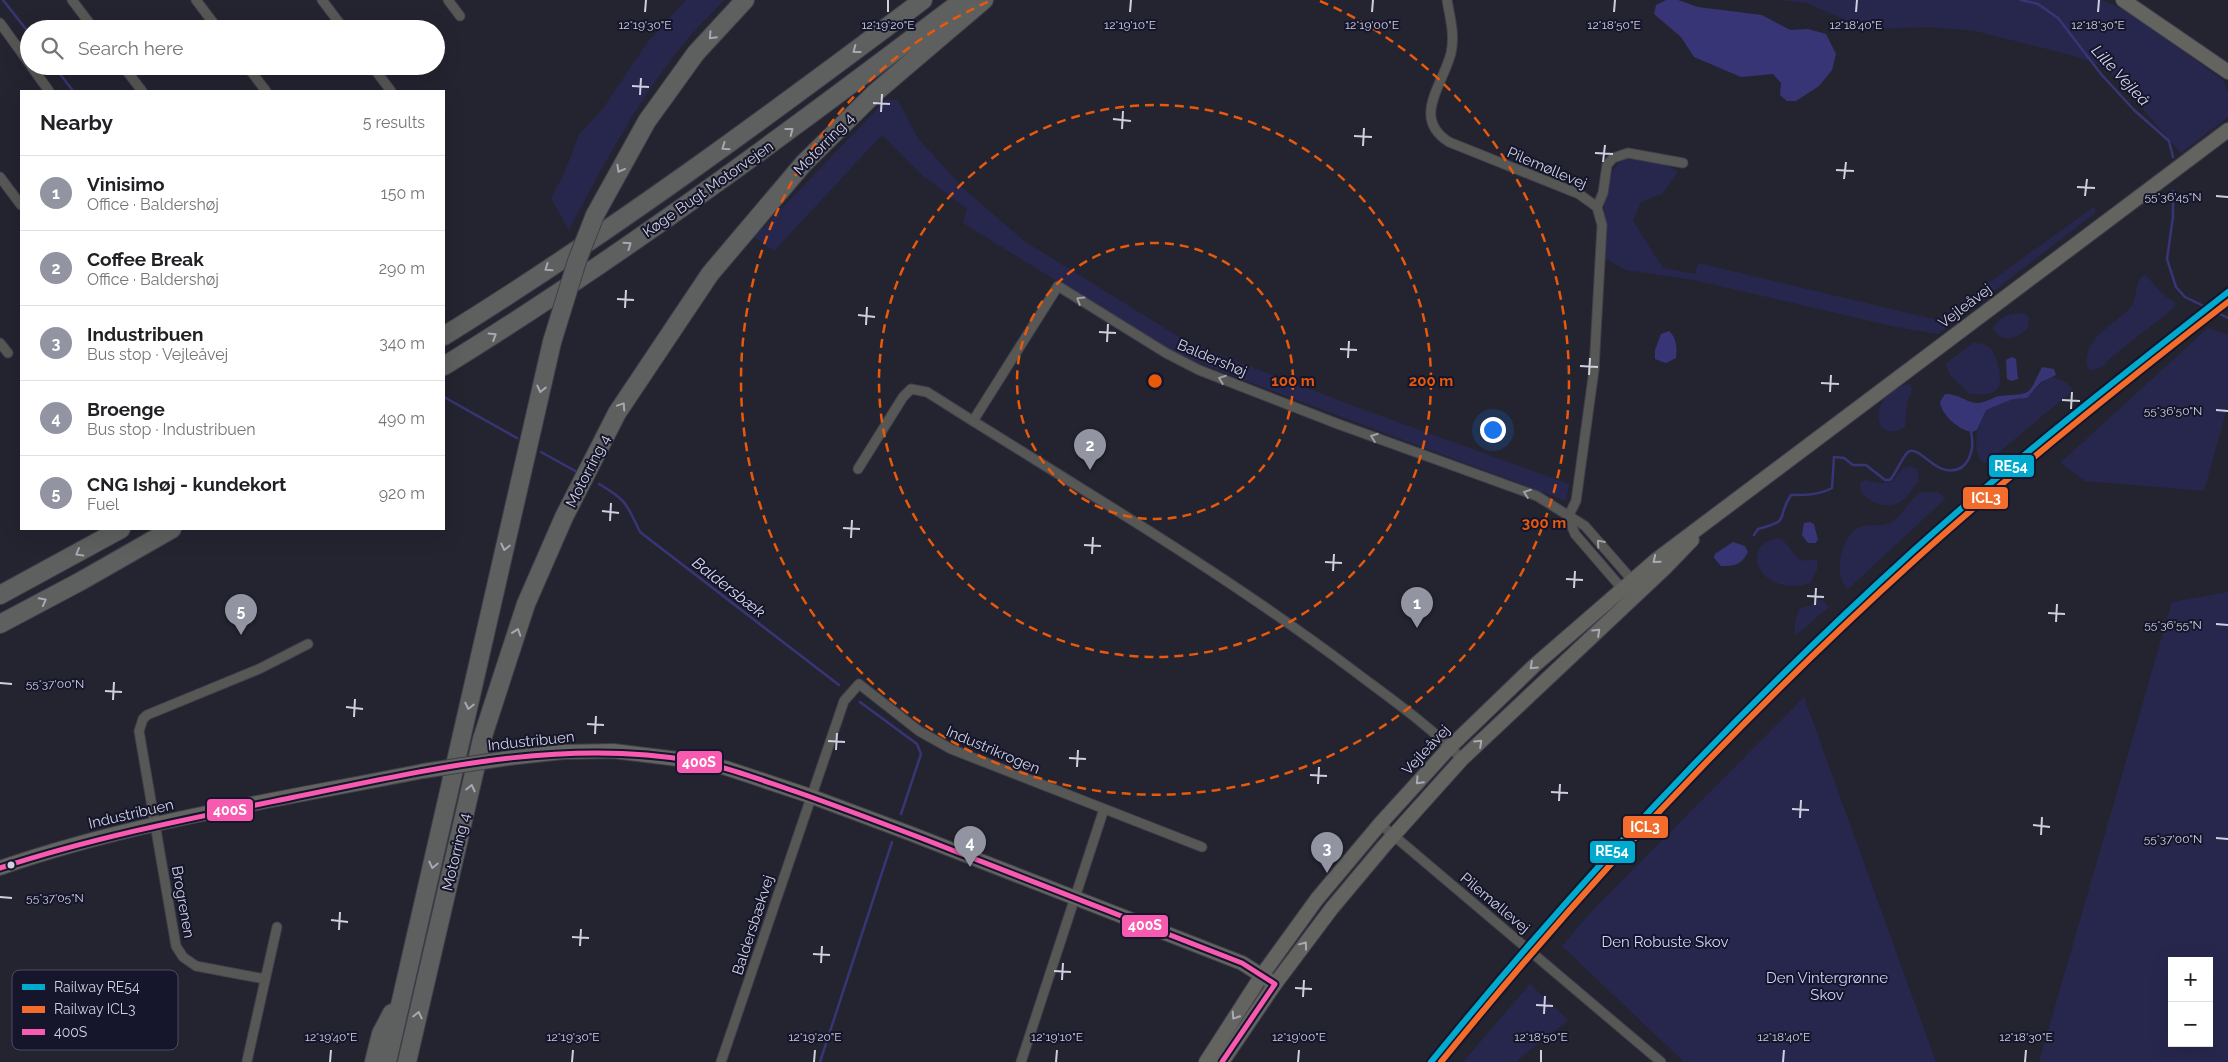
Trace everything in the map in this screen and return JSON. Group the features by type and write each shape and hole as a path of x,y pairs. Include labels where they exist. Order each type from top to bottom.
{"highway":[{"name":"Motorring 4","path":"387,1062 552,342 577,261 595,215 647,121 696,53 745,0"},
{"name":"Køge Bugt Motorvejen","path":"445,335 647,202 744,134 923,0"},
{"name":"Køge Bugt Motorvejen","path":"445,365 513,323 771,145 963,0"},
{"name":"Motorring 4","path":"407,1062 482,739 506,662 526,604 561,526 617,413 710,274 804,164 876,92 984,0"},
{"path":"0,595 119,530"},
{"path":"0,624 81,581 170,530"},
{"path":"374,1062 381,1034 403,993"}],"street":[{"path":"72,0 87,20"},
{"path":"196,0 211,20"},
{"path":"322,0 337,20"},
{"path":"448,0 460,16"},
{"name":"Pilemøllevej","path":"1446,0 1453,32 1451,54 1432,105 1431,118 1435,132 1449,142 1579,194 1597,207 1602,225 1594,370 1576,501 1568,517"},
{"path":"2123,0 2228,72"},
{"path":"0,23 20,51"},
{"path":"38,75 49,90"},
{"path":"130,75 141,90"},
{"path":"254,75 265,90"},
{"path":"379,75 390,90"},
{"name":"Vejleåvej","path":"1206,1062 1262,975 1318,899 1380,824 1450,747 1534,665 1632,580 1722,509 2228,130"},
{"path":"1597,207 1603,193 1608,166 1613,158 1628,154 1683,163"},
{"path":"0,177 20,204"},
{"name":"Baldershøj","path":"974,421 1058,286 1166,353 1199,370 1338,424 1537,496 1585,526 1632,580"},
{"path":"0,343 8,353"},
{"path":"858,468 903,397 911,389 926,392 1207,568 1312,640 1450,747 1462,759"},
{"name":"Vejleåvej","path":"1222,1062 1275,984 1332,908 1394,834 1462,759 1666,568 1722,509"},
{"name":"Baldershøj","path":"1568,517 1575,534 1620,590 1634,598"},
{"path":"1632,580 1634,598"},
{"name":"Brogrenen","path":"265,979 196,966 183,957 176,946 139,731 143,719 147,715 258,669 308,644"},
{"name":"Industrikrogen","path":"810,796 844,701 859,684 919,731 950,749 1202,847"},
{"name":"Industribuen","path":"0,868 103,837 156,824 423,771 563,752 612,751 653,755 726,768 810,796 1242,963 1275,984"},
{"name":"Baldersbækvej","path":"721,1062 810,796"},
{"path":"1021,1062 1076,900 1104,809"},
{"name":"Pilemøllevej","path":"1380,824 1661,1062"},
{"path":"1242,963 1254,964 1263,960 1300,912 1318,899"},
{"path":"247,1061 277,927"}],"green space":[{"path":"686,0 724,0 690,36 655,81 610,154 569,230 551,198 563,176 580,133 602,110 647,43"},
{"path":"1779,0 2102,0 2131,13 2223,80 2228,92 2228,117 2181,153 2107,68 2075,56 1975,31 1929,27 1866,29 1807,3"},
{"path":"887,99 898,100 917,137 962,187 1024,241 1189,343 1362,409 1569,484 1566,501 1193,361 1152,340 963,223 967,209 923,176 882,135 774,251 754,237"},
{"path":"1623,158 1667,165 1678,172 1662,194 1641,202 1633,221 1663,268 1695,274 1698,263 1933,319 1940,318 2095,206 2095,213 1938,334 1896,327 1694,280 1626,270 1606,259 1604,206 1606,192 1609,179"},
{"path":"2145,275 2162,293 2175,302 2175,307 2099,368 2088,368 2087,357 2093,341 2132,305 2139,280"},
{"path":"2020,313 2027,315 2029,318 2028,328 2019,335 2005,338 1997,334 1993,329 2004,317"},
{"path":"2208,328 2228,335 2228,405 2204,491 2085,481 2060,463"},
{"path":"1973,343 1989,347 1998,364 1999,387 1990,393 1970,394 1951,376 1945,364"},
{"path":"2047,377 2065,382 2072,389 2069,394 1986,463 1980,460 1976,441 1978,429 1986,410 2013,399 2027,398"},
{"path":"1910,384 1912,389 1907,403 1905,427 1894,431 1886,430 1880,424 1880,406 1886,397 1896,389"},
{"path":"1910,466 1917,469 1919,481 1907,496 1898,503 1886,505 1873,502 1860,489 1860,483 1865,480 1879,483 1892,482 1903,468"},
{"path":"1922,492 1937,492 1946,498 1848,589 1843,583 1841,576 1840,559 1845,542 1850,535 1859,528 1892,522"},
{"path":"1778,538 1800,559 1805,561 1817,560 1817,570 1810,583 1793,586 1779,584 1768,578 1760,570 1757,560 1758,551 1765,543"},
{"path":"2228,592 2228,1062 2039,1062 2172,602"},
{"path":"1818,600 1822,600 1829,607 1796,635 1795,622 1800,608 1809,606"},
{"path":"1804,697 1936,1062 1684,1062 1562,946 1590,913"},
{"path":"1530,984 1568,1020 1519,1059 1518,1062 1463,1062"}],"shaded area":[{"path":"1666,0 1678,0 1698,7 1762,15 1790,30 1808,29 1826,34 1836,54 1832,70 1819,86 1796,101 1787,101 1780,95 1781,83 1773,74 1741,77 1694,57 1681,37 1654,14 1656,5"},
{"path":"1669,331 1676,343 1676,358 1666,363 1655,359 1655,350 1661,334"},
{"path":"2012,357 2016,359 2018,379 2012,381 2007,379 2006,360"},
{"path":"2042,367 2054,369 2056,375 2041,382 2027,398 2013,399 1986,410 1977,430 1972,432 1952,422 1941,407 1940,402 1945,394 1978,403 2000,396 2028,392"},
{"path":"1810,522 1814,524 1818,540 1815,543 1808,543 1802,535 1804,523"},
{"path":"1733,542 1745,546 1748,552 1743,560 1737,564 1721,566 1714,558 1715,554"}],"waterway":[{"name":"Baldersbæk","path":"3,0 20,22"},
{"name":"Lille Vejleå","path":"2021,0 2038,4 2058,18 2101,74 2134,110 2169,141 2173,157"},
{"name":"Baldersbæk","path":"61,75 72,90"},
{"name":"Lille Vejleå","path":"2173,191 2173,217 2167,259 2176,287 2185,297 2228,318"},
{"name":"Baldersbæk","path":"445,398 517,438"},
{"path":"1754,535 1758,529 1780,521 1791,495 1807,495 1832,488 1834,457 1844,458 1853,465 1866,465 1885,480 1890,480 1905,455 1910,451 1918,453 1941,469 1954,470 1960,468 1969,459 1972,446 1971,432"},
{"name":"Baldersbæk","path":"541,452 577,472"},
{"name":"Baldersbæk","path":"599,484 621,499 632,515 640,532 839,685"},
{"name":"Baldersbæk","path":"860,702 917,744 921,754 901,814"},
{"name":"Baldersbæk","path":"820,1062 892,842"}],"rail line":[{"name":"RE54","path":"1431,1062 1544,928 1662,798 1723,734 1848,611 1951,517 2029,451 2228,292"},
{"name":"ICL3","path":"1441,1062 1553,929 1669,801 1853,617 1917,558 2031,459 2228,302"}],"transit line":[{"name":"400S","path":"0,868 144,829 390,777 491,760 541,755 592,753 643,755 694,761 744,774 842,808 1242,963 1275,984 1222,1062"}],"place":[{"name":"Coffee Break","path":"1090,470"},
{"name":"Vinisimo","path":"1417,628"},
{"name":"CNG Ishøj - kundekort","path":"241,635"},
{"name":"Broenge","path":"970,867"},
{"name":"Industribuen","path":"1327,873"}],"park label":[{"name":"Den Robuste Skov","path":"1665,942"},
{"name":"Den Vintergrønne Skov","path":"1827,986"}]}
